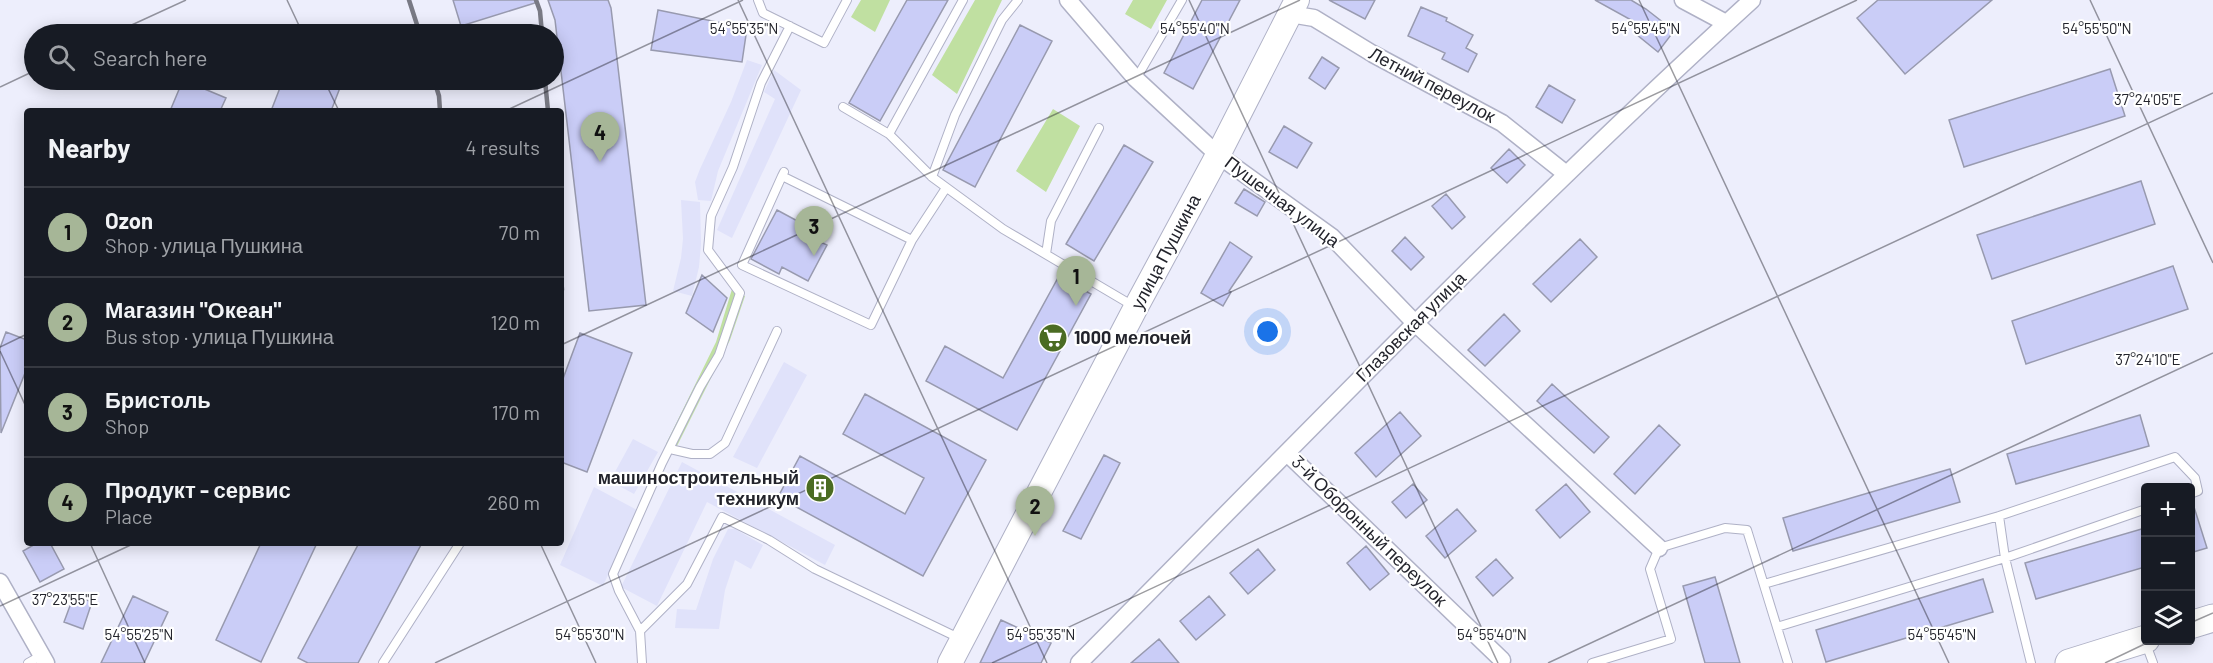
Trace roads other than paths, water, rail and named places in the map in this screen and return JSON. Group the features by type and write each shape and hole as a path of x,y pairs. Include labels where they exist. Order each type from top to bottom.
{"main road":[{"path":"2195,623 2213,618"},
{"path":"2069,663 2148,647"}],"street":[{"name":"Пушечная улица","path":"1068,0 1136,80 1218,155 1332,237 1414,322 1659,548"},
{"path":"1683,0 1726,24"},
{"name":"Глазовская улица","path":"1079,663 1414,322 1565,173 1752,0"},
{"name":"улица Пушкина","path":"950,663 1218,155 1293,7"},
{"name":"Летний переулок","path":"1293,7 1372,54 1502,123 1565,173"},
{"name":"3-й Оборонный переулок","path":"1287,453 1500,662"},
{"path":"0,582 38,660"}],"lane":[{"path":"758,0 763,13 824,43 848,0"},
{"path":"889,134 963,0"},
{"path":"932,177 955,114 1002,20 1018,0"},
{"path":"1136,80 1182,0"},
{"path":"642,663 640,631 619,591 613,574 700,387 719,355 740,293 708,250 711,216 733,167 761,83 790,26"},
{"path":"843,107 889,134 932,177 1003,229 1040,253 1136,307"},
{"path":"1040,253 1051,221 1099,128"},
{"path":"912,240 783,174 742,265 871,325 912,240 946,188"},
{"path":"670,449 692,454 710,454 725,442 777,331"},
{"path":"1764,584 1999,516 2175,457 2195,478 2198,491 2195,492"},
{"path":"1777,627 2005,558 2141,510"},
{"path":"1999,516 2005,558 2031,663"},
{"path":"640,631 687,584 722,517 769,540 815,569 961,639"},
{"path":"1592,663 1671,639 1650,569 1659,548 1725,528 1747,530 1788,663"},
{"path":"383,663 458,546"}],"railway":[{"path":"409,0 417,24"},
{"path":"536,0 541,24"},
{"path":"437,90 440,108"},
{"path":"546,90 548,108"}],"place":[{"name":"Продукт - сервис","path":"600,162"},
{"name":"Бристоль","path":"814,256"},
{"name":"Ozon","path":"1076,306"},
{"name":"1000 мелочей","path":"1053,338"},
{"name":"машиностроительный техникум","path":"820,488"},
{"name":"Магазин \"Океан\"","path":"1035,536"}]}
